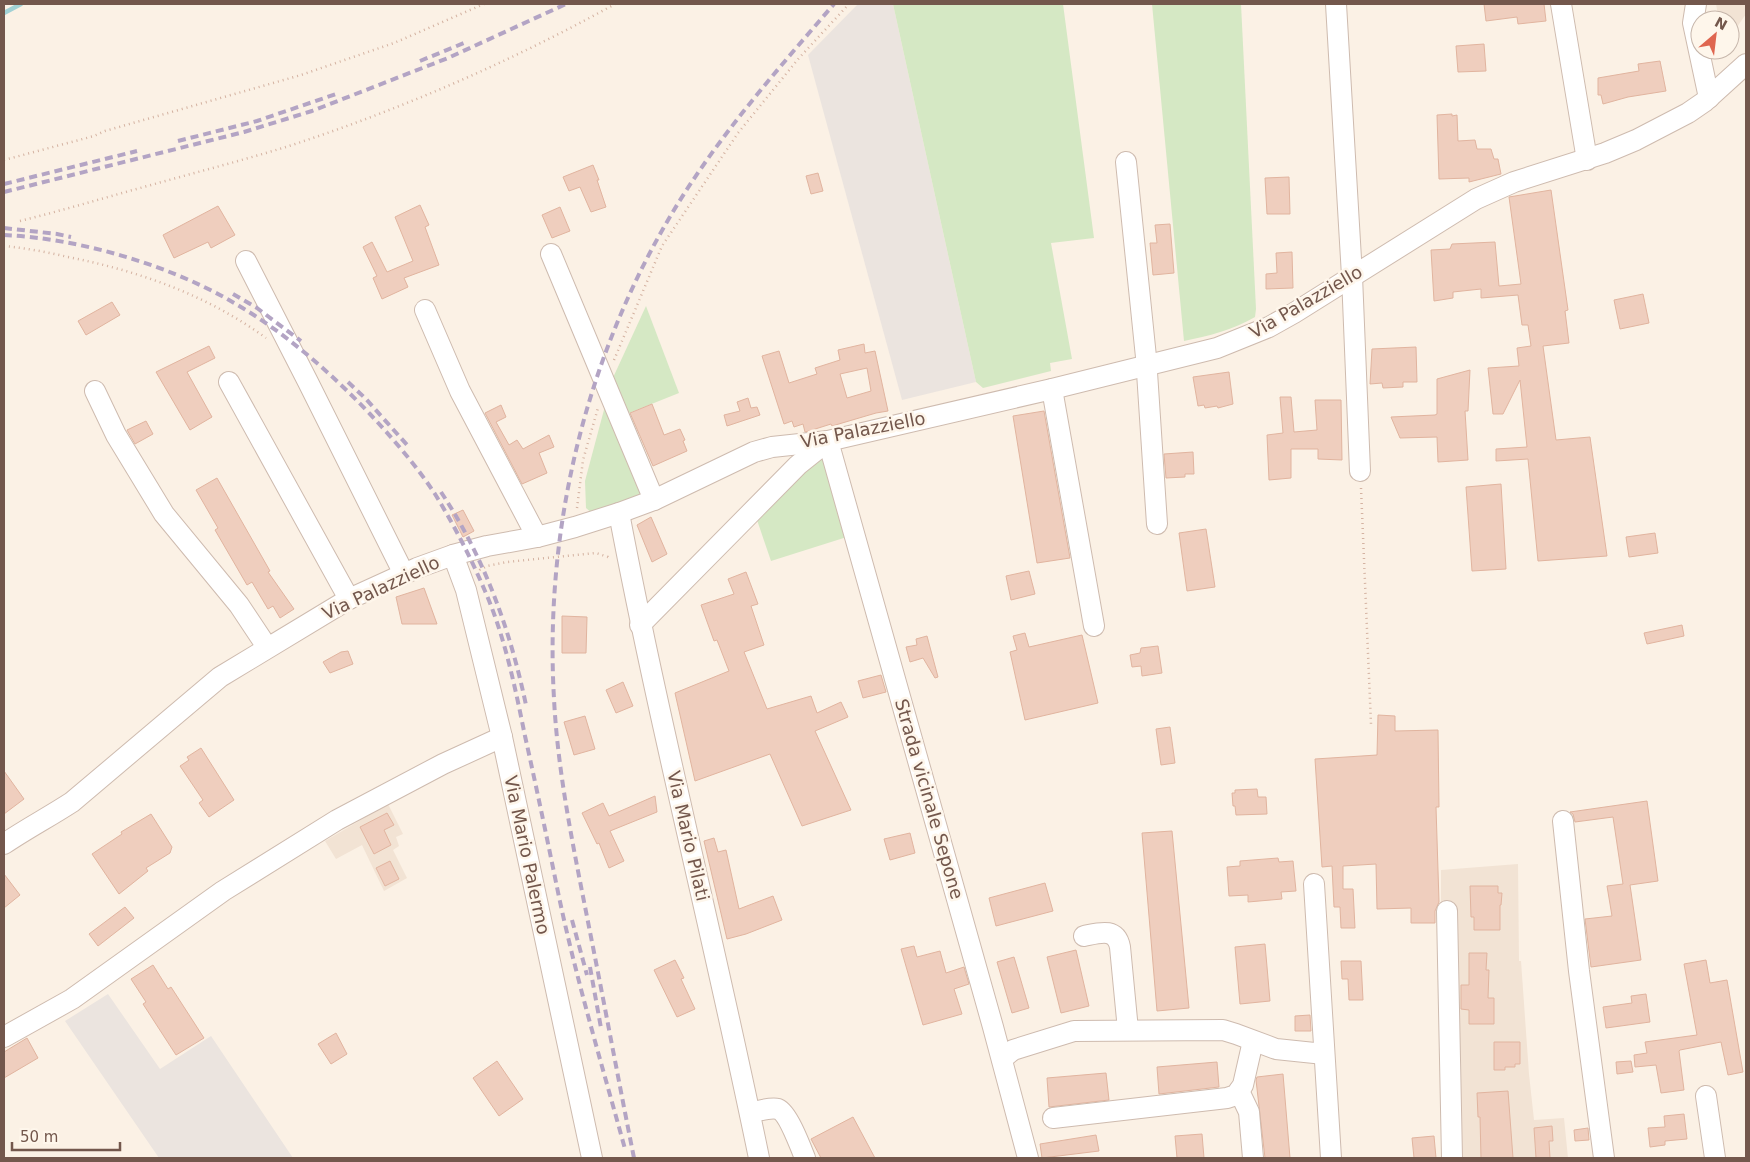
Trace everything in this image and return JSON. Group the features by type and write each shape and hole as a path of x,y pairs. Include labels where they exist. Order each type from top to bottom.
{"street":[{"path":"1336,4 1352,276 1360,471"},
{"path":"1561,4 1587,160"},
{"path":"1696,4 1693,23 1709,98"},
{"name":"Via Palazziello","path":"4,844 72,802 220,677 349,599 404,574 453,555 487,546 537,537 619,513 654,500 754,452 772,447 828,441 1217,348 1262,330 1294,313 1476,199 1514,182 1587,160 1636,140 1688,113 1709,98 1746,64"},
{"path":"1126,162 1146,364 1157,524"},
{"path":"551,254 654,500"},
{"path":"246,261 404,574"},
{"path":"424,310 460,391 537,537"},
{"path":"229,382 349,599"},
{"path":"1052,388 1094,626"},
{"path":"95,391 116,435 164,514 239,605 268,647"},
{"path":"640,625 798,465 828,441"},
{"name":"Strada vicinale Sepone","path":"828,441 1002,1059 1028,1158"},
{"name":"Via Mario Pilati","path":"619,513 640,625 759,1158"},
{"name":"Via Mario Palermo","path":"453,555 466,590 502,737 592,1158"},
{"path":"4,1036 72,999 223,891 322,829 443,764 502,737"},
{"path":"1564,821 1579,971 1604,1158"},
{"path":"1314,884 1331,1158"},
{"path":"1447,911 1452,1158"},
{"path":"1084,936 1105,932 1112,934 1118,939 1128,1030"},
{"path":"1002,1059 1013,1050 1074,1031 1128,1030 1223,1030 1276,1049 1324,1054"},
{"path":"1053,1118 1227,1098 1236,1095 1242,1085 1253,1041"},
{"path":"1239,1091 1249,1112 1253,1158"},
{"path":"1706,1096 1715,1158"},
{"path":"750,1113 776,1109 781,1111 805,1158"}],"path":[{"path":"4,160 94,136 105,131 301,75 394,43 484,4"},
{"path":"20,221 260,155 356,123 449,85 529,49 615,4"},
{"path":"605,382 662,246 738,133 799,58 849,4"},
{"path":"4,246 89,261 142,275 186,292 219,309 274,343"},
{"path":"575,527 583,460 598,408"},
{"path":"1360,471 1371,724"},
{"path":"474,581 480,570 486,566 507,562 596,554 608,557 614,566"}],"shaded area":[{"path":"858,4 893,4 976,382 902,400 808,55"},
{"path":"1716,4 1746,4 1746,14 1740,23 1740,10 1717,10"},
{"path":"388,804 403,834 396,837 399,846 393,850 407,878 384,891 362,845 336,859 325,841"},
{"path":"1518,864 1519,961 1521,961 1534,1120 1564,1118 1568,1158 1457,1158 1441,907 1441,870"},
{"path":"108,994 160,1069 211,1036 293,1158 159,1158 65,1021"}],"green space":[{"path":"893,4 1063,4 1094,238 1051,243 1072,359 1050,363 1051,371 983,388 976,382"},
{"path":"1152,4 1241,4 1255,317 1229,329 1184,341"},
{"path":"646,306 679,393 624,415 611,382"},
{"path":"605,406 649,494 593,514 586,508 585,481"},
{"path":"819,458 825,458 850,536 771,561 757,520"}],"building":[{"path":"1484,4 1544,4 1546,21 1518,24 1517,17 1486,21"},
{"path":"1484,44 1486,71 1458,72 1456,46"},
{"path":"1660,61 1666,91 1628,97 1603,104 1601,95 1598,95 1598,78 1639,71 1638,64"},
{"path":"1452,114 1452,116 1457,115 1458,141 1475,140 1477,149 1491,149 1494,159 1498,159 1501,174 1469,182 1469,178 1439,179 1437,115"},
{"path":"593,165 606,207 591,212 580,187 569,191 563,177"},
{"path":"818,173 823,191 811,194 806,176"},
{"path":"1289,177 1290,214 1267,214 1265,178"},
{"path":"1551,190 1568,310 1565,311 1569,343 1543,346 1556,440 1590,437 1607,556 1538,561 1528,459 1496,461 1496,449 1527,447 1520,380 1503,414 1493,414 1488,368 1519,366 1517,348 1531,346 1528,325 1522,325 1518,295 1481,298 1481,289 1453,292 1453,298 1434,301 1431,250 1450,249 1452,244 1495,242 1499,286 1521,284 1509,197"},
{"path":"420,205 429,225 425,227 439,265 404,278 408,287 382,299 373,278 377,276 363,247 372,242 387,272 413,261 395,217"},
{"path":"218,206 235,235 211,248 208,242 174,258 163,235"},
{"path":"560,207 570,231 552,238 542,215"},
{"path":"1170,224 1174,273 1153,275 1150,243 1157,243 1155,225"},
{"path":"1292,252 1293,288 1266,289 1266,274 1277,273 1276,253"},
{"path":"1643,294 1649,323 1620,329 1614,300"},
{"path":"112,302 120,315 86,335 78,321"},
{"path":"864,344 865,353 875,351 888,411 805,432 803,424 794,427 792,421 784,424 762,356 779,351 789,383 817,374 815,368 840,360 838,350","holes":["867,368 871,391 847,398 840,374"]},
{"path":"209,346 215,358 187,372 212,417 190,430 156,372"},
{"path":"1416,347 1417,382 1403,382 1403,387 1383,388 1382,383 1370,384 1372,349"},
{"path":"1470,370 1468,411 1465,411 1468,460 1438,462 1437,437 1400,438 1391,417 1437,414 1437,379"},
{"path":"1229,372 1233,404 1218,408 1217,406 1205,408 1204,405 1198,406 1193,377"},
{"path":"1280,397 1291,397 1294,432 1317,430 1315,400 1341,400 1342,460 1318,459 1318,449 1291,449 1291,478 1269,480 1267,435 1283,433"},
{"path":"748,398 751,408 757,407 760,415 727,426 724,415 740,411 737,402"},
{"path":"652,404 664,435 680,429 687,451 653,466 630,413"},
{"path":"501,405 506,417 496,422 509,445 517,440 523,449 549,435 554,447 539,453 547,473 522,484 485,413"},
{"path":"1044,411 1070,558 1037,563 1013,416"},
{"path":"146,421 153,434 135,444 127,430"},
{"path":"1193,452 1194,474 1185,474 1185,477 1166,478 1164,454"},
{"path":"217,478 270,571 268,572 294,609 280,618 273,606 268,609 252,582 247,585 215,530 218,528 196,490"},
{"path":"1501,484 1506,569 1472,571 1466,487"},
{"path":"463,510 474,531 463,537 452,515"},
{"path":"651,517 667,554 652,562 637,525"},
{"path":"1206,529 1215,587 1187,591 1179,533"},
{"path":"1655,533 1658,553 1629,557 1626,537"},
{"path":"1029,571 1035,594 1011,600 1006,576"},
{"path":"746,572 758,604 751,606 764,645 744,652 767,709 811,696 817,713 841,702 848,717 815,731 851,810 802,826 770,754 695,781 675,693 729,671 717,640 714,641 701,605 734,594 728,579"},
{"path":"424,588 437,624 402,624 396,597"},
{"path":"562,616 587,617 586,653 562,653"},
{"path":"1682,625 1684,636 1647,644 1644,633"},
{"path":"1025,633 1029,647 1082,635 1098,703 1025,720 1010,652 1017,650 1013,636"},
{"path":"927,636 938,677 935,678 923,658 910,662 906,647 917,645 916,639"},
{"path":"1158,646 1162,673 1142,676 1141,666 1132,667 1130,655 1140,653 1141,648"},
{"path":"348,651 353,664 330,673 323,662 341,652"},
{"path":"881,675 886,692 863,698 858,681"},
{"path":"623,682 633,706 616,713 606,690"},
{"path":"1378,715 1395,716 1395,731 1438,730 1439,807 1436,807 1439,902 1435,911 1435,923 1411,923 1411,908 1377,909 1376,864 1343,866 1343,889 1353,889 1355,928 1341,928 1340,907 1334,907 1332,866 1322,867 1315,759 1377,755"},
{"path":"585,716 595,749 574,755 564,722"},
{"path":"1170,727 1175,763 1161,765 1156,729"},
{"path":"201,748 234,800 209,817 199,803 203,800 180,766 189,760 187,757"},
{"path":"4,771 24,799 4,814"},
{"path":"1257,789 1258,797 1266,797 1267,814 1236,815 1232,793 1235,793 1235,790"},
{"path":"655,796 657,812 610,831 624,861 609,868 599,843 597,844 582,813 603,803 609,816"},
{"path":"1647,801 1658,881 1630,885 1641,960 1591,967 1585,919 1612,916 1607,886 1623,884 1613,817 1575,822 1573,814 1570,812"},
{"path":"387,813 394,825 384,830 391,845 374,854 360,827"},
{"path":"151,814 172,847 170,853 146,868 148,871 119,894 92,854 122,834 121,832"},
{"path":"1172,831 1189,1008 1157,1011 1142,833"},
{"path":"910,833 915,853 890,860 884,839"},
{"path":"714,838 718,852 726,850 739,909 773,896 782,920 727,939 704,841"},
{"path":"1278,858 1279,862 1293,861 1296,891 1281,892 1282,899 1248,902 1248,895 1229,896 1227,867 1240,866 1240,861"},
{"path":"390,861 399,879 385,886 376,868"},
{"path":"4,874 20,895 4,908"},
{"path":"1045,883 1053,911 996,926 989,898"},
{"path":"1470,886 1498,886 1498,893 1502,893 1500,930 1474,930 1474,917 1471,917"},
{"path":"125,907 134,918 98,946 89,934"},
{"path":"1265,944 1270,1001 1240,1004 1235,947"},
{"path":"914,946 917,957 940,951 946,973 964,967 969,984 954,989 962,1014 923,1025 901,949"},
{"path":"1076,950 1089,1006 1061,1013 1047,957"},
{"path":"1469,953 1487,953 1486,970 1489,970 1488,998 1494,998 1494,1024 1469,1024 1469,1010 1461,1009 1461,985 1469,985"},
{"path":"1014,957 1029,1008 1012,1013 997,962"},
{"path":"675,960 684,978 681,979 695,1009 677,1017 654,970"},
{"path":"1706,960 1710,983 1727,980 1743,1072 1728,1075 1721,1042 1680,1050 1684,1090 1661,1093 1656,1065 1635,1067 1634,1055 1647,1053 1645,1042 1697,1035 1684,964"},
{"path":"1341,961 1361,961 1363,1000 1349,1000 1348,979 1342,979"},
{"path":"153,965 168,989 171,987 204,1038 176,1055 143,1004 146,1002 131,979"},
{"path":"1646,994 1650,1022 1606,1028 1603,1007 1632,1003 1631,996"},
{"path":"1310,1015 1311,1031 1295,1031 1295,1016"},
{"path":"336,1033 347,1054 331,1064 318,1044"},
{"path":"27,1038 38,1058 4,1078 4,1052"},
{"path":"1494,1042 1520,1042 1520,1064 1515,1064 1515,1067 1505,1067 1505,1070 1494,1070"},
{"path":"497,1061 523,1099 499,1116 473,1078"},
{"path":"1631,1061 1633,1072 1617,1074 1616,1062"},
{"path":"1217,1062 1219,1087 1159,1094 1157,1067"},
{"path":"1106,1073 1109,1100 1049,1107 1047,1078"},
{"path":"1283,1074 1290,1158 1265,1158 1256,1080 1257,1077"},
{"path":"1508,1091 1513,1158 1481,1158 1480,1117 1478,1117 1477,1093"},
{"path":"1684,1114 1687,1139 1665,1141 1665,1145 1650,1147 1648,1128 1665,1127 1664,1116"},
{"path":"853,1117 875,1158 821,1158 811,1139"},
{"path":"1552,1126 1553,1141 1549,1141 1550,1158 1536,1158 1534,1128"},
{"path":"1588,1128 1589,1140 1575,1141 1574,1130"},
{"path":"1202,1134 1204,1158 1177,1158 1175,1136"},
{"path":"1096,1135 1099,1151 1042,1158 1040,1144"},
{"path":"1434,1136 1436,1158 1414,1158 1412,1138"}],"waterway":[{"path":"4,13 21,4"}],"railway":[{"path":"4,192 244,132 312,111 448,58 566,4"},
{"path":"634,1158 573,845 559,757 554,699 553,634 556,570 565,505 578,442 596,380 618,320 645,261 694,178 732,126 834,4"},
{"path":"420,61 464,43"},
{"path":"178,141 257,121 339,93"},
{"path":"4,184 137,151"},
{"path":"4,228 71,237"},
{"path":"4,235 61,241 90,247 149,264 204,287 249,312 304,352 354,398 404,452 435,494 480,579 504,644 566,929 625,1149"},
{"path":"233,294 257,308 301,341"},
{"path":"348,382 366,399 408,446"},
{"path":"441,492 470,542 494,594 512,649 526,705"},
{"path":"572,920 587,975"},
{"path":"590,967 601,1028"}]}
